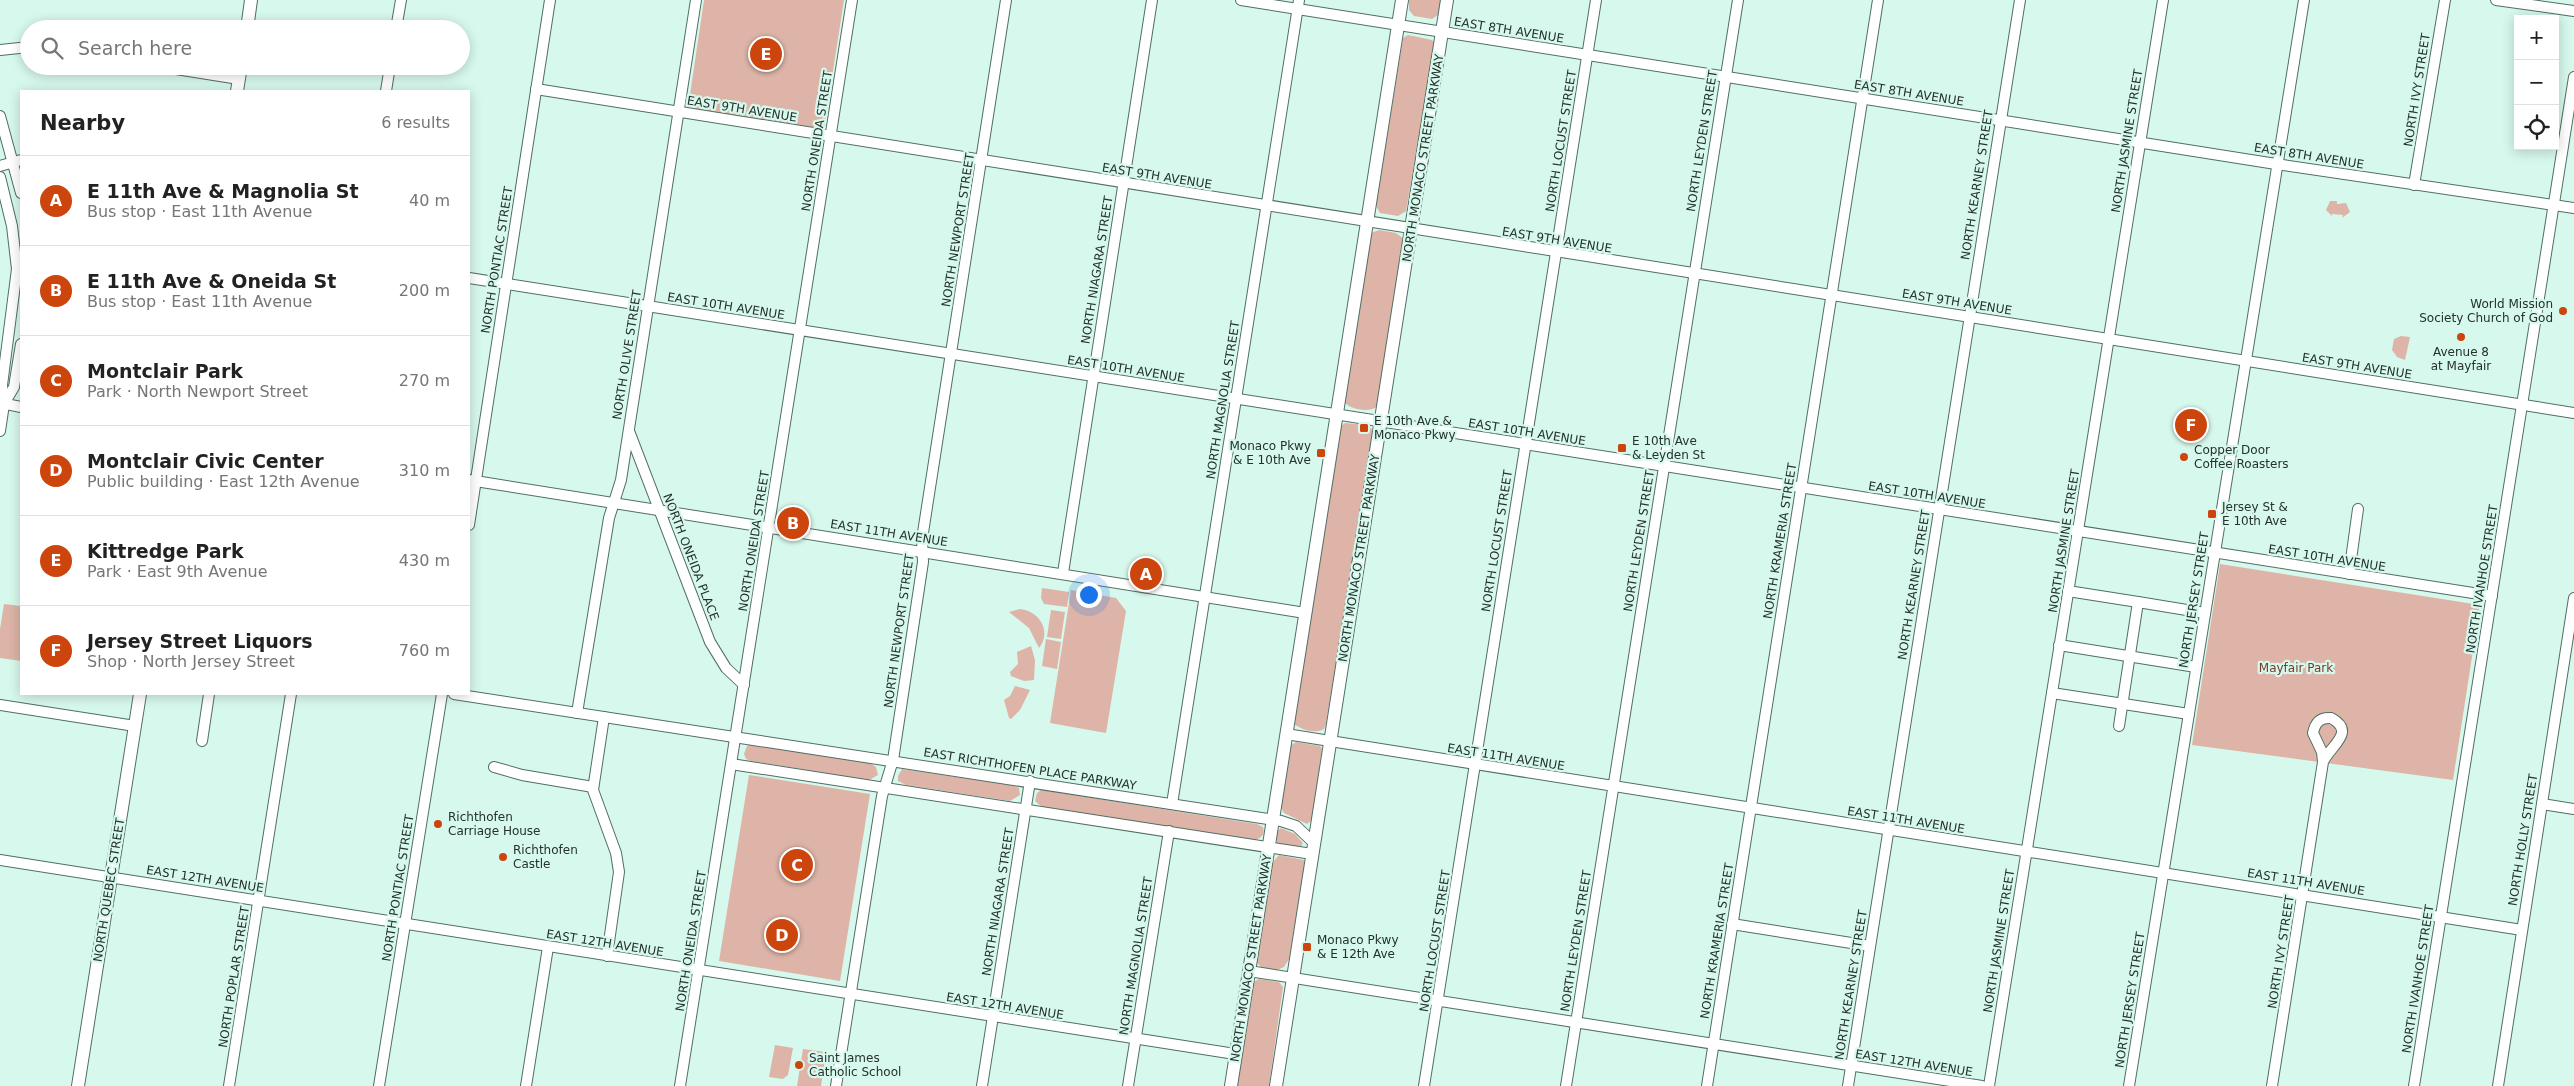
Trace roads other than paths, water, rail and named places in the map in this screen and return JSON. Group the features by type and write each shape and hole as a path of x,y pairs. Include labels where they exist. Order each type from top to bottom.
{"main road":[{"path":"248,20 251,0"},
{"name":"NORTH MONACO STREET PARKWAY","path":"1231,1086 1402,0"},
{"name":"NORTH MONACO STREET PARKWAY","path":"1276,1086 1447,0"},
{"name":"NORTH QUEBEC STREET","path":"78,1086 140,695"}],"street":[{"path":"398,20 401,0"},
{"name":"NORTH PONTIAC STREET","path":"470,510 472,480 506,284 550,0"},
{"name":"NORTH OLIVE STREET","path":"577,713 609,518 621,480 696,0"},
{"name":"NORTH ONEIDA STREET","path":"680,1086 852,0"},
{"name":"NORTH NEWPORT STREET","path":"836,1086 883,789 893,760 923,562 922,539 1006,0"},
{"name":"NORTH NIAGARA STREET","path":"1063,574 1092,376 1152,0"},
{"name":"EAST 8TH AVENUE","path":"1241,0 1299,5 1398,25 2276,164 2574,208"},
{"name":"NORTH LOCUST STREET","path":"1424,1086 1596,0"},
{"name":"NORTH LEYDEN STREET","path":"1566,1086 1738,0"},
{"name":"NORTH KRAMERIA STREET","path":"1707,1086 1878,0"},
{"name":"NORTH KEARNEY STREET","path":"1848,1086 2020,0"},
{"name":"NORTH JASMINE STREET","path":"1989,1086 2110,339 2138,142 2163,0"},
{"name":"NORTH JERSEY STREET","path":"2129,1086 2246,362 2276,164 2304,0"},
{"name":"NORTH IVY STREET","path":"2414,185 2445,0"},
{"path":"2496,0 2574,11"},
{"name":"NORTH MAGNOLIA STREET","path":"1172,804 1299,5"},
{"path":"0,50 20,48"},
{"path":"214,75 239,79"},
{"path":"386,90 389,75"},
{"name":"NORTH IVANHOE STREET","path":"2414,1086 2574,77"},
{"name":"EAST 9TH AVENUE","path":"536,89 1556,253 1832,294 2246,362 2574,413"},
{"path":"0,116 17,161 20,185"},
{"path":"0,166 17,161"},
{"path":"0,177 12,226 17,269 2,385 0,431"},
{"name":"EAST 10TH AVENUE","path":"470,278 2492,596"},
{"path":"2,404 14,387 20,350"},
{"path":"2,404 20,406"},
{"name":"NORTH ONEIDA PLACE","path":"628,430 715,653 728,672 744,685"},
{"name":"EAST 11TH AVENUE","path":"472,480 1305,613"},
{"path":"2348,574 2358,509"},
{"path":"2068,591 2205,612"},
{"name":"NORTH HOLLY STREET","path":"2498,1086 2574,598"},
{"path":"2119,726 2138,602"},
{"path":"2059,645 2196,667"},
{"path":"2052,693 2189,714"},
{"path":"202,741 209,695"},
{"name":"NORTH POPLAR STREET","path":"229,1086 291,695"},
{"name":"NORTH PONTIAC STREET","path":"380,1086 442,695"},
{"name":"EAST RICHTHOFEN PLACE PARKWAY","path":"460,695 736,738 755,738 1272,819 1296,826 1313,848"},
{"path":"0,705 135,726"},
{"path":"604,717 593,787 618,866 618,890 607,956"},
{"name":"EAST 11TH AVENUE","path":"1286,734 2522,930"},
{"name":"NORTH IVY STREET","path":"2272,1086 2323,762"},
{"path":"732,764 883,789 1025,808 1268,847 1313,848"},
{"path":"494,767 522,775 593,787"},
{"name":"NORTH NIAGARA STREET","path":"982,1086 1030,781"},
{"path":"2542,804 2574,809"},
{"name":"NORTH MAGNOLIA STREET","path":"1128,1086 1169,831"},
{"name":"EAST 12TH AVENUE","path":"0,860 1235,1054"},
{"path":"1732,924 1870,946"},
{"path":"526,1086 548,946"},
{"name":"EAST 12TH AVENUE","path":"1249,971 1982,1086"}],"place":[{"name":"Kittredge Park","path":"766,54"},
{"name":"World Mission Society Church of God","path":"2563,311"},
{"name":"Avenue 8 at Mayfair","path":"2461,337"},
{"name":"Jersey Street Liquors","path":"2191,425"},
{"name":"E 10th Ave & Monaco Pkwy","path":"1364,428"},
{"name":"E 10th Ave & Leyden St","path":"1622,448"},
{"name":"Monaco Pkwy & E 10th Ave","path":"1321,453"},
{"name":"Copper Door Coffee Roasters","path":"2184,457"},
{"name":"Jersey St & E 10th Ave","path":"2212,514"},
{"name":"E 11th Ave & Oneida St","path":"793,523"},
{"name":"E 11th Ave & Magnolia St","path":"1146,574"},
{"name":"Richthofen Carriage House","path":"438,824"},
{"name":"Richthofen Castle","path":"503,857"},
{"name":"Montclair Park","path":"797,865"},
{"name":"Montclair Civic Center","path":"782,935"},
{"name":"Monaco Pkwy & E 12th Ave","path":"1307,947"},
{"name":"Saint James Catholic School","path":"799,1065"}],"park label":[{"name":"Mayfair Park","path":"2296,668"}]}
